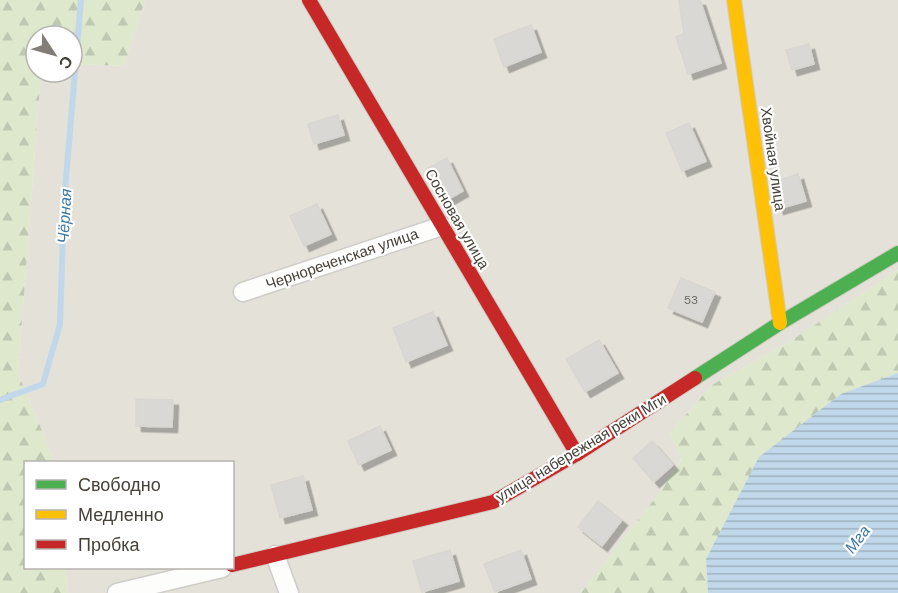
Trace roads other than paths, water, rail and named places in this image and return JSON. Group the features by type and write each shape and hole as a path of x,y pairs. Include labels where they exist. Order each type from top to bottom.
{"street":[{"name":"Сосновая улица","path":"309,0 577,454"},
{"name":"Хвойная улица","path":"734,0 780,323"},
{"name":"Чернореченская улица","path":"243,292 442,226"},
{"name":"улица набережная реки Мги","path":"234,565 493,502 577,454 780,323 898,253"},
{"path":"275,555 289,593"},
{"path":"117,593 214,569"}],"water":[{"name":"Мга","path":"898,373 898,593 708,593 706,559 759,457 841,394"}],"waterway":[{"name":"Чёрная","path":"0,400 43,384 60,324 64,202 81,0"}]}
